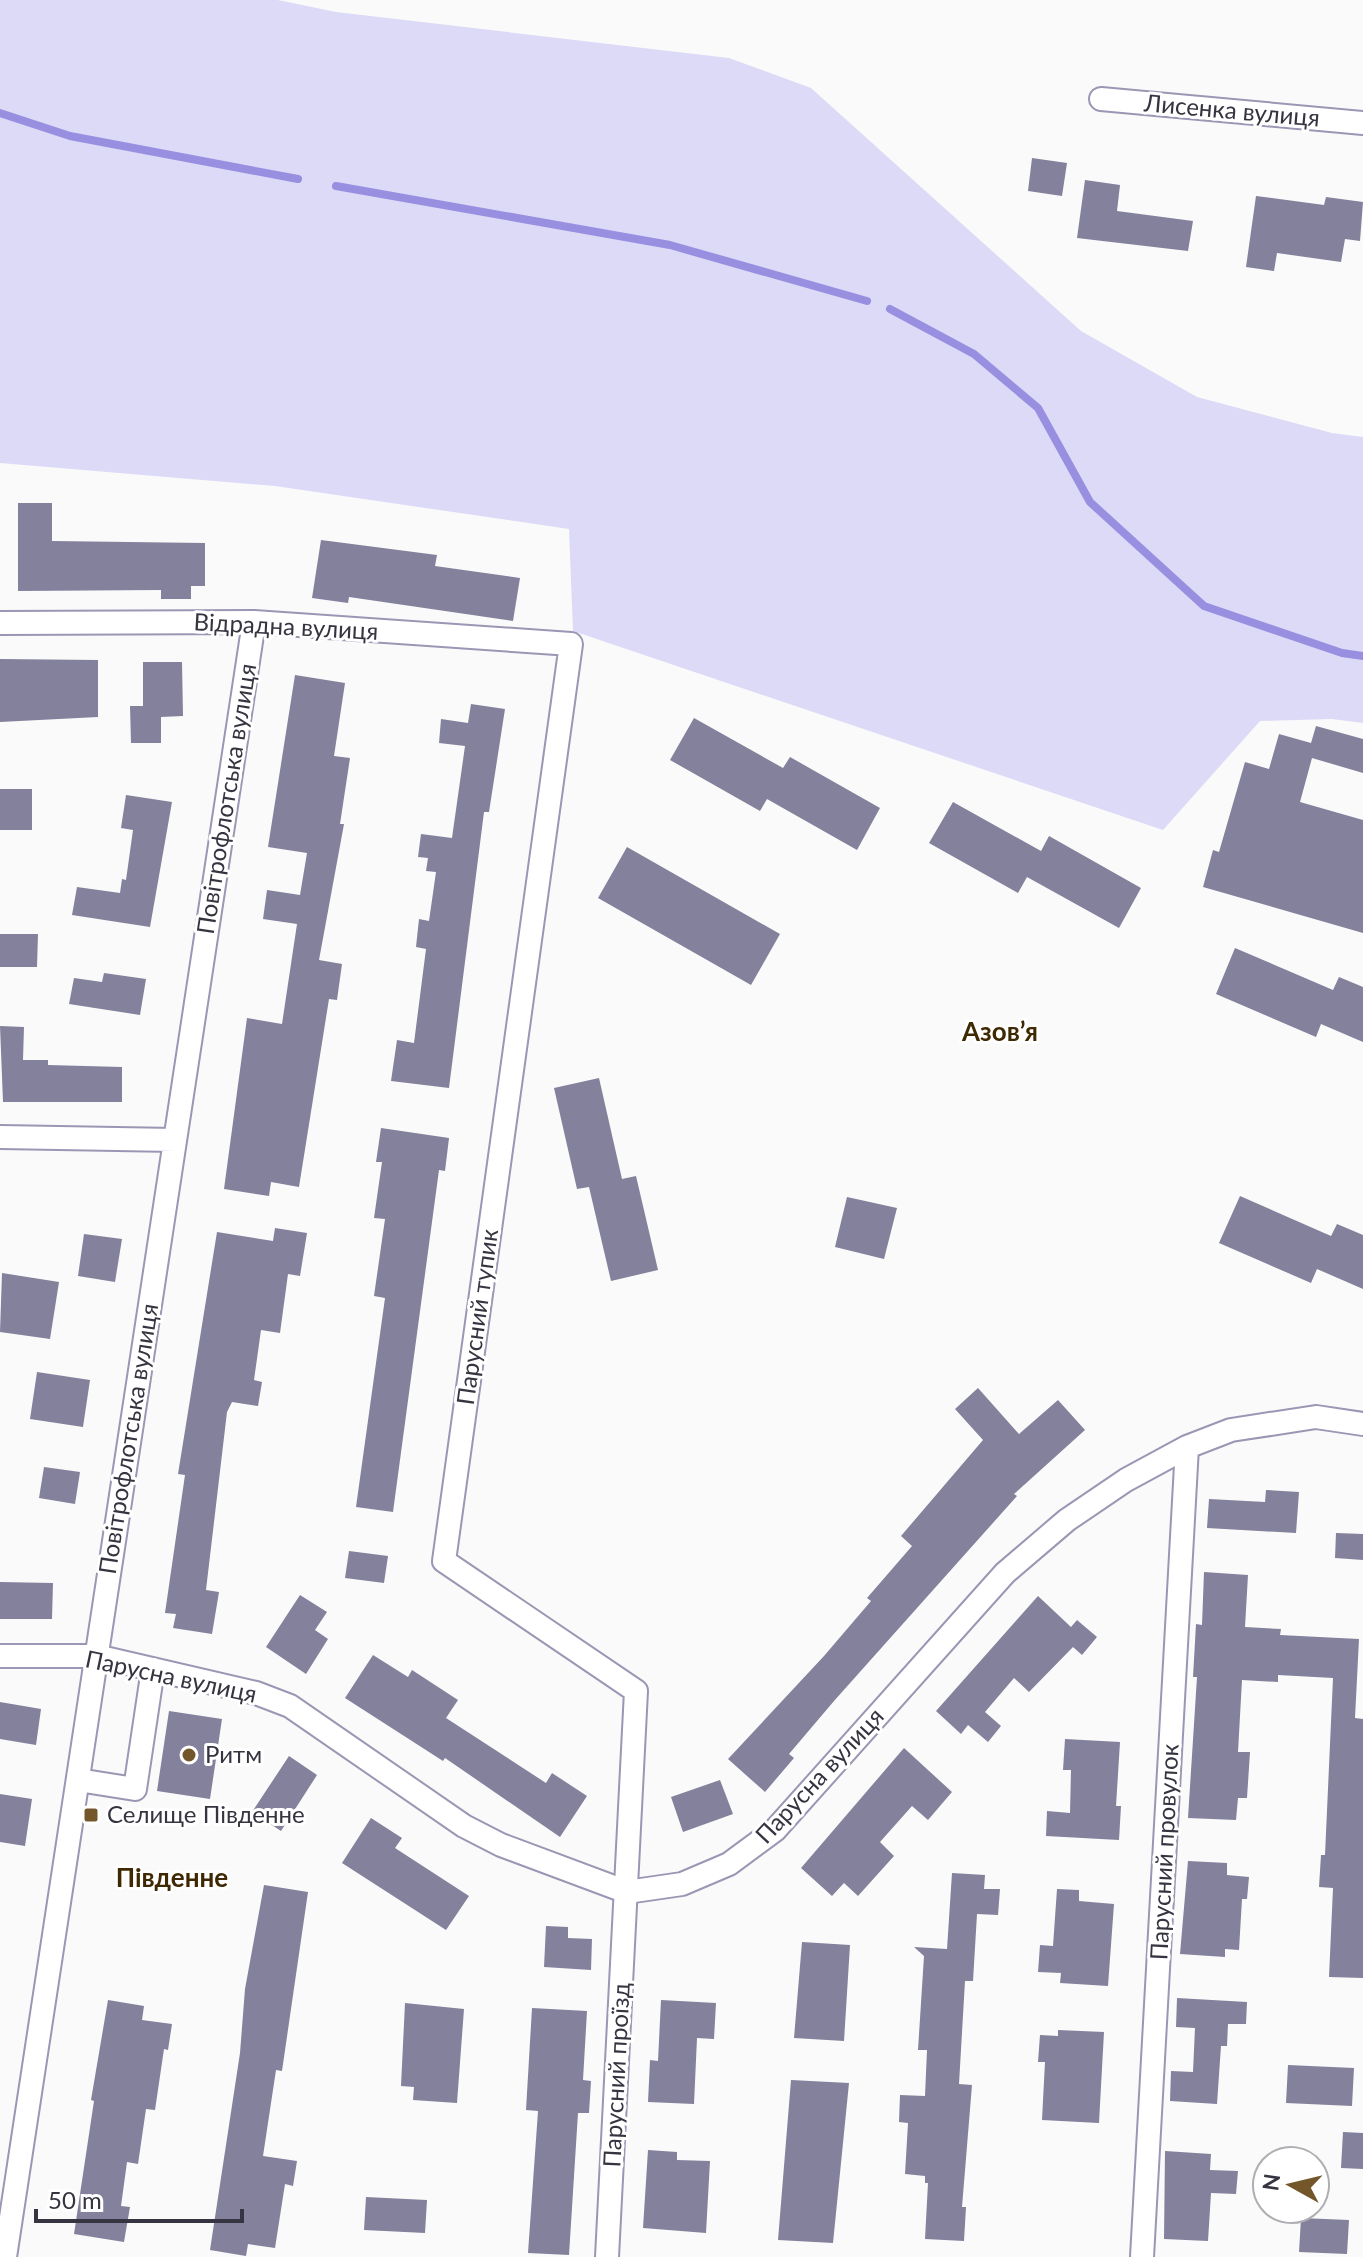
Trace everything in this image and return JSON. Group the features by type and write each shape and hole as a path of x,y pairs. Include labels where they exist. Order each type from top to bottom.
{"street":[{"name":"Лисенка вулиця","path":"1101,99 1363,123"},
{"name":"Відрадна вулиця","path":"0,623 254,622 571,644"},
{"name":"Повітрофлотська вулиця","path":"5,2257 254,622"},
{"name":"Парусний тупик","path":"571,644 444,1561 636,1691 627,1892"},
{"path":"0,1137 175,1140"},
{"name":"Парусна вулиця","path":"0,1656 96,1656 256,1693 290,1706 464,1826 501,1845 627,1892 682,1884 729,1864 775,1830 1005,1573 1067,1520 1126,1480 1187,1447 1231,1430 1272,1421 1316,1417 1363,1424"},
{"name":"Парусний провулок","path":"1142,2257 1187,1447"},
{"path":"78,1780 135,1789 153,1669"},
{"name":"Парусний проїзд","path":"607,2257 627,1892"}],"shaded area":[{"path":"0,0 278,0 336,12 729,58 811,88 1081,331 1197,397 1332,433 1363,437 1363,723 1332,719 1260,721 1163,830 573,631 569,529 275,486 0,463"}],"building":[{"path":"1032,158 1067,163 1062,196 1028,191"},
{"path":"1085,180 1120,185 1117,211 1193,221 1188,251 1077,238"},
{"path":"1256,196 1324,205 1326,197 1363,202 1360,241 1345,239 1341,262 1277,253 1274,271 1246,267"},
{"path":"18,503 52,503 52,541 205,543 205,586 191,586 191,599 161,599 161,590 18,591"},
{"path":"321,540 437,555 435,566 520,578 513,621 349,597 348,603 312,598"},
{"path":"0,659 98,660 98,717 0,722"},
{"path":"143,662 182,662 183,716 161,717 161,743 131,743 130,706 143,706"},
{"path":"295,675 345,683 334,756 350,758 340,824 344,824 319,960 342,964 337,1000 329,999 299,1187 271,1182 269,1196 224,1189 247,1018 282,1024 297,924 263,919 267,890 300,895 307,853 268,847"},
{"path":"471,704 505,709 489,812 484,812 449,1088 391,1081 397,1040 414,1043 426,949 416,947 419,919 429,921 436,872 426,871 428,858 418,857 421,834 452,838 465,746 439,743 441,719 468,723"},
{"path":"694,718 783,768 790,757 880,808 857,850 767,799 760,811 670,760"},
{"path":"1316,726 1363,739 1363,773 1312,758 1300,802 1363,820 1363,933 1203,887 1213,850 1219,852 1245,762 1269,769 1279,734 1311,743"},
{"path":"0,789 32,789 32,830 0,830"},
{"path":"126,795 172,802 150,927 72,915 77,887 120,893 122,879 126,880 133,830 121,828"},
{"path":"953,802 1041,851 1049,836 1141,888 1119,928 1027,877 1018,893 929,843"},
{"path":"627,847 780,934 751,985 598,898"},
{"path":"0,934 38,934 37,967 0,967"},
{"path":"1235,948 1333,990 1339,977 1363,987 1363,1042 1321,1024 1316,1037 1216,994"},
{"path":"104,973 146,979 140,1015 69,1004 74,978 102,982"},
{"path":"0,1026 24,1027 23,1060 48,1060 48,1065 122,1067 122,1102 3,1102"},
{"path":"599,1078 622,1179 636,1176 658,1270 611,1281 589,1187 577,1189 554,1088"},
{"path":"381,1128 449,1138 445,1171 439,1170 393,1512 356,1507 385,1298 374,1296 385,1219 374,1218 382,1162 376,1162"},
{"path":"1240,1196 1331,1236 1337,1224 1363,1235 1363,1289 1317,1269 1311,1283 1219,1243"},
{"path":"847,1197 897,1208 884,1259 835,1247"},
{"path":"275,1228 307,1233 300,1276 288,1274 280,1333 261,1330 254,1380 262,1382 258,1406 232,1402 227,1412 206,1590 219,1592 212,1634 173,1628 176,1614 165,1613 185,1475 178,1474 217,1232 273,1241"},
{"path":"84,1234 122,1239 115,1282 78,1276"},
{"path":"2,1273 59,1282 50,1339 0,1332"},
{"path":"37,1372 90,1380 83,1427 30,1419"},
{"path":"978,1388 1019,1434 1058,1400 1085,1430 1014,1494 1017,1496 789,1754 794,1758 765,1792 728,1759 824,1656 871,1601 867,1598 912,1546 901,1536 983,1440 955,1409"},
{"path":"44,1467 80,1472 75,1504 39,1498"},
{"path":"1266,1490 1299,1492 1296,1533 1207,1528 1209,1499 1265,1502"},
{"path":"1336,1533 1363,1534 1363,1560 1335,1558"},
{"path":"349,1551 388,1556 384,1583 345,1578"},
{"path":"1204,1572 1248,1575 1245,1627 1281,1629 1280,1635 1359,1639 1355,1718 1363,1719 1363,1978 1329,1977 1333,1888 1319,1887 1321,1855 1325,1855 1333,1678 1278,1675 1278,1682 1242,1680 1238,1752 1250,1752 1247,1798 1238,1798 1236,1820 1188,1818 1197,1677 1193,1677 1196,1624 1202,1625"},
{"path":"0,1582 53,1583 52,1619 0,1619"},
{"path":"300,1595 327,1612 315,1630 328,1639 306,1674 266,1647"},
{"path":"1038,1596 1071,1627 1077,1620 1097,1637 1082,1655 1073,1647 1029,1692 1014,1678 985,1712 1001,1726 988,1742 968,1725 961,1734 936,1711"},
{"path":"373,1655 408,1677 412,1670 458,1700 446,1718 546,1783 552,1773 587,1796 560,1837 445,1758 443,1761 345,1698"},
{"path":"0,1702 41,1709 36,1745 0,1739"},
{"path":"169,1711 222,1719 210,1799 157,1791"},
{"path":"1065,1739 1120,1742 1116,1806 1121,1806 1119,1840 1046,1836 1047,1811 1070,1813 1071,1770 1063,1770"},
{"path":"904,1748 952,1792 928,1820 912,1806 880,1842 894,1856 858,1896 844,1883 832,1896 801,1868"},
{"path":"289,1756 317,1775 281,1831 252,1812"},
{"path":"720,1780 733,1814 683,1832 671,1797"},
{"path":"0,1794 32,1799 25,1846 0,1842"},
{"path":"371,1818 402,1838 395,1848 469,1896 446,1930 342,1863"},
{"path":"1188,1861 1227,1863 1227,1875 1249,1877 1247,1899 1242,1899 1239,1950 1225,1949 1225,1957 1180,1954"},
{"path":"952,1873 985,1875 984,1889 1000,1889 998,1915 977,1914 973,1981 965,1981 959,2084 972,2085 962,2207 966,2207 964,2241 925,2239 928,2183 925,2183 925,2176 905,2174 908,2123 899,2122 900,2095 925,2096 927,2050 918,2050 924,1956 914,1947 947,1949"},
{"path":"264,1885 308,1892 282,2071 276,2070 263,2156 297,2161 293,2186 285,2184 275,2248 248,2244 246,2256 210,2250 240,2053 245,1989"},
{"path":"1057,1889 1079,1890 1079,1901 1114,1904 1108,1986 1060,1983 1061,1973 1038,1972 1040,1945 1053,1946"},
{"path":"546,1926 568,1927 568,1938 592,1939 591,1970 544,1967"},
{"path":"802,1942 850,1945 844,2041 794,2038"},
{"path":"1177,1998 1247,2002 1246,2024 1228,2024 1227,2046 1221,2046 1217,2104 1170,2101 1171,2071 1193,2072 1195,2028 1176,2027"},
{"path":"108,2000 144,2006 142,2020 172,2024 168,2050 164,2049 155,2110 146,2109 138,2164 127,2162 121,2206 130,2207 124,2242 74,2234 94,2101 91,2100"},
{"path":"661,2000 716,2003 714,2039 697,2038 694,2104 648,2102 650,2060 658,2061"},
{"path":"405,2003 464,2009 457,2103 413,2100 414,2087 401,2086"},
{"path":"532,2008 587,2011 583,2080 591,2081 589,2113 578,2113 569,2255 528,2253 538,2111 526,2110"},
{"path":"1058,2030 1104,2032 1099,2123 1042,2120 1045,2062 1038,2062 1040,2035 1058,2036"},
{"path":"1288,2065 1354,2068 1352,2106 1286,2103"},
{"path":"791,2080 849,2083 833,2243 778,2240"},
{"path":"1343,2132 1363,2133 1363,2169 1341,2168"},
{"path":"648,2150 677,2152 677,2160 710,2161 706,2233 643,2228"},
{"path":"1165,2151 1211,2154 1210,2170 1238,2171 1236,2194 1211,2193 1208,2241 1164,2239"},
{"path":"366,2197 427,2200 425,2233 364,2230"},
{"path":"1331,2219 1349,2220 1347,2254 1299,2252 1301,2225 1331,2225"}],"waterway":[{"path":"0,113 70,136 298,179"},
{"path":"336,186 670,245 867,301"},
{"path":"890,309 974,354 1038,408 1090,502 1204,606 1342,653 1363,656"}],"place":[{"name":"Ритм","path":"189,1755"},
{"name":"Селище Південне","path":"91,1815"}],"district":[{"name":"Азов’я","path":"1000,1032"},
{"name":"Південне","path":"172,1878"}]}
